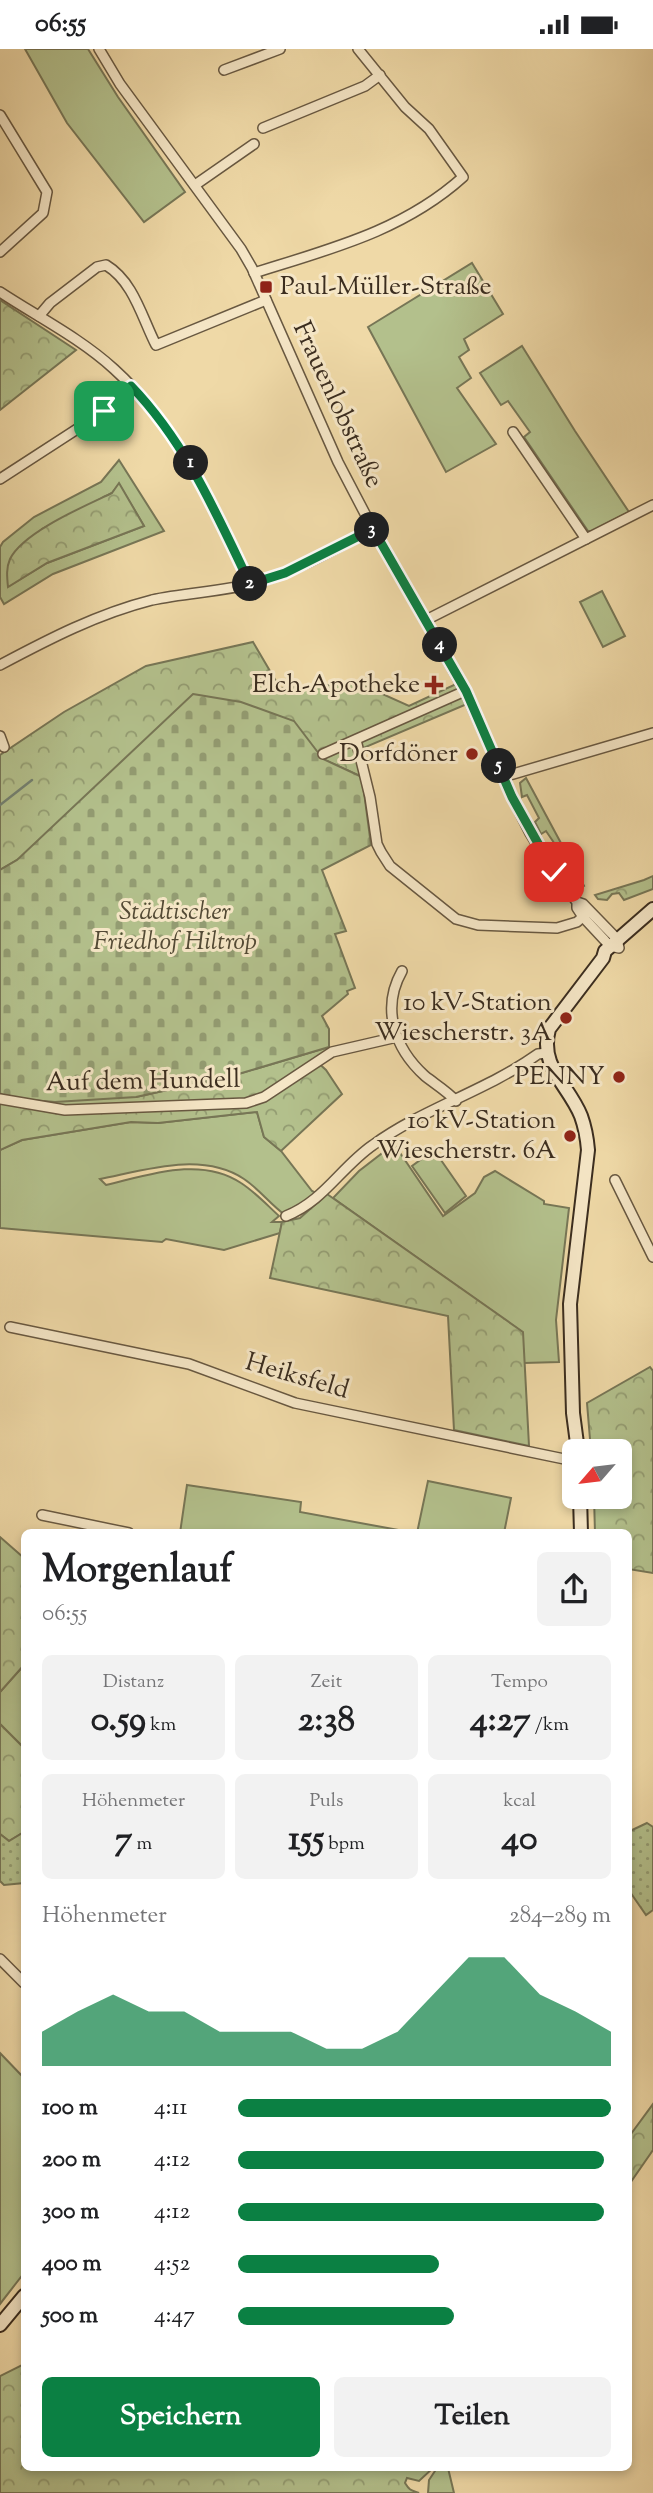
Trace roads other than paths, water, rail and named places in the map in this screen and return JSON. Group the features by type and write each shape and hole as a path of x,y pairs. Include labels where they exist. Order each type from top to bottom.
{"main road":[{"path":"576,1439 573,1413 570,1304 588,1150 582,1117 552,1068 546,1046 549,1029 612,948 653,909"},
{"path":"612,948 653,919"},
{"path":"580,1509 581,1529"},
{"path":"0,2325 21,2300"}],"street":[{"name":"Frauenlobstraße","path":"99,49 120,84 236,241 254,273 316,417 373,529 466,691 503,777 544,857 578,908 586,914 612,948"},
{"path":"224,70 268,51 280,49"},
{"path":"254,273 376,233 415,212 463,177 423,123 410,112 358,49"},
{"path":"263,128 365,86 380,75"},
{"path":"0,115 47,192 43,213 0,252"},
{"path":"195,185 254,144"},
{"path":"39,316 59,296 97,267 106,265 115,270 133,294 156,345 266,300"},
{"path":"0,292 96,355 152,409 186,455 250,584"},
{"path":"0,478 91,420 131,386"},
{"path":"513,432 586,538"},
{"path":"426,620 653,505"},
{"path":"0,665 64,631 114,611 155,600 250,584 285,573 373,529"},
{"path":"323,754 466,691"},
{"path":"503,777 653,733"},
{"path":"0,736 4,747"},
{"path":"356,740 370,797 377,844 381,852 390,866 456,919 478,925 557,928 577,922 586,914"},
{"path":"402,971 391,991 390,1007 397,1037 420,1070 456,1101"},
{"name":"Auf dem Hundell","path":"0,1099 65,1109 246,1103 264,1097 332,1052 397,1037"},
{"path":"286,1216 326,1191 371,1146 420,1117 502,1077 538,1055 547,1053"},
{"path":"615,1180 653,1257"},
{"name":"Heiksfeld","path":"10,1327 189,1364 295,1403 562,1459"},
{"path":"42,1515 110,1529"},
{"path":"0,1958 21,1980"}],"waterway":[{"path":"0,805 32,780"}],"place":[{"name":"Paul-Müller-Straße","path":"266,287"},
{"name":"Elch-Apotheke","path":"434,685"},
{"name":"Dorfdöner","path":"472,754"},
{"name":"10 kV-Station Wiescherstr. 3A","path":"566,1018"},
{"name":"PENNY","path":"619,1077"},
{"name":"10 kV-Station Wiescherstr. 6A","path":"570,1136"}],"park label":[{"name":"Städtischer Friedhof Hiltrop","path":"175,926"}]}
